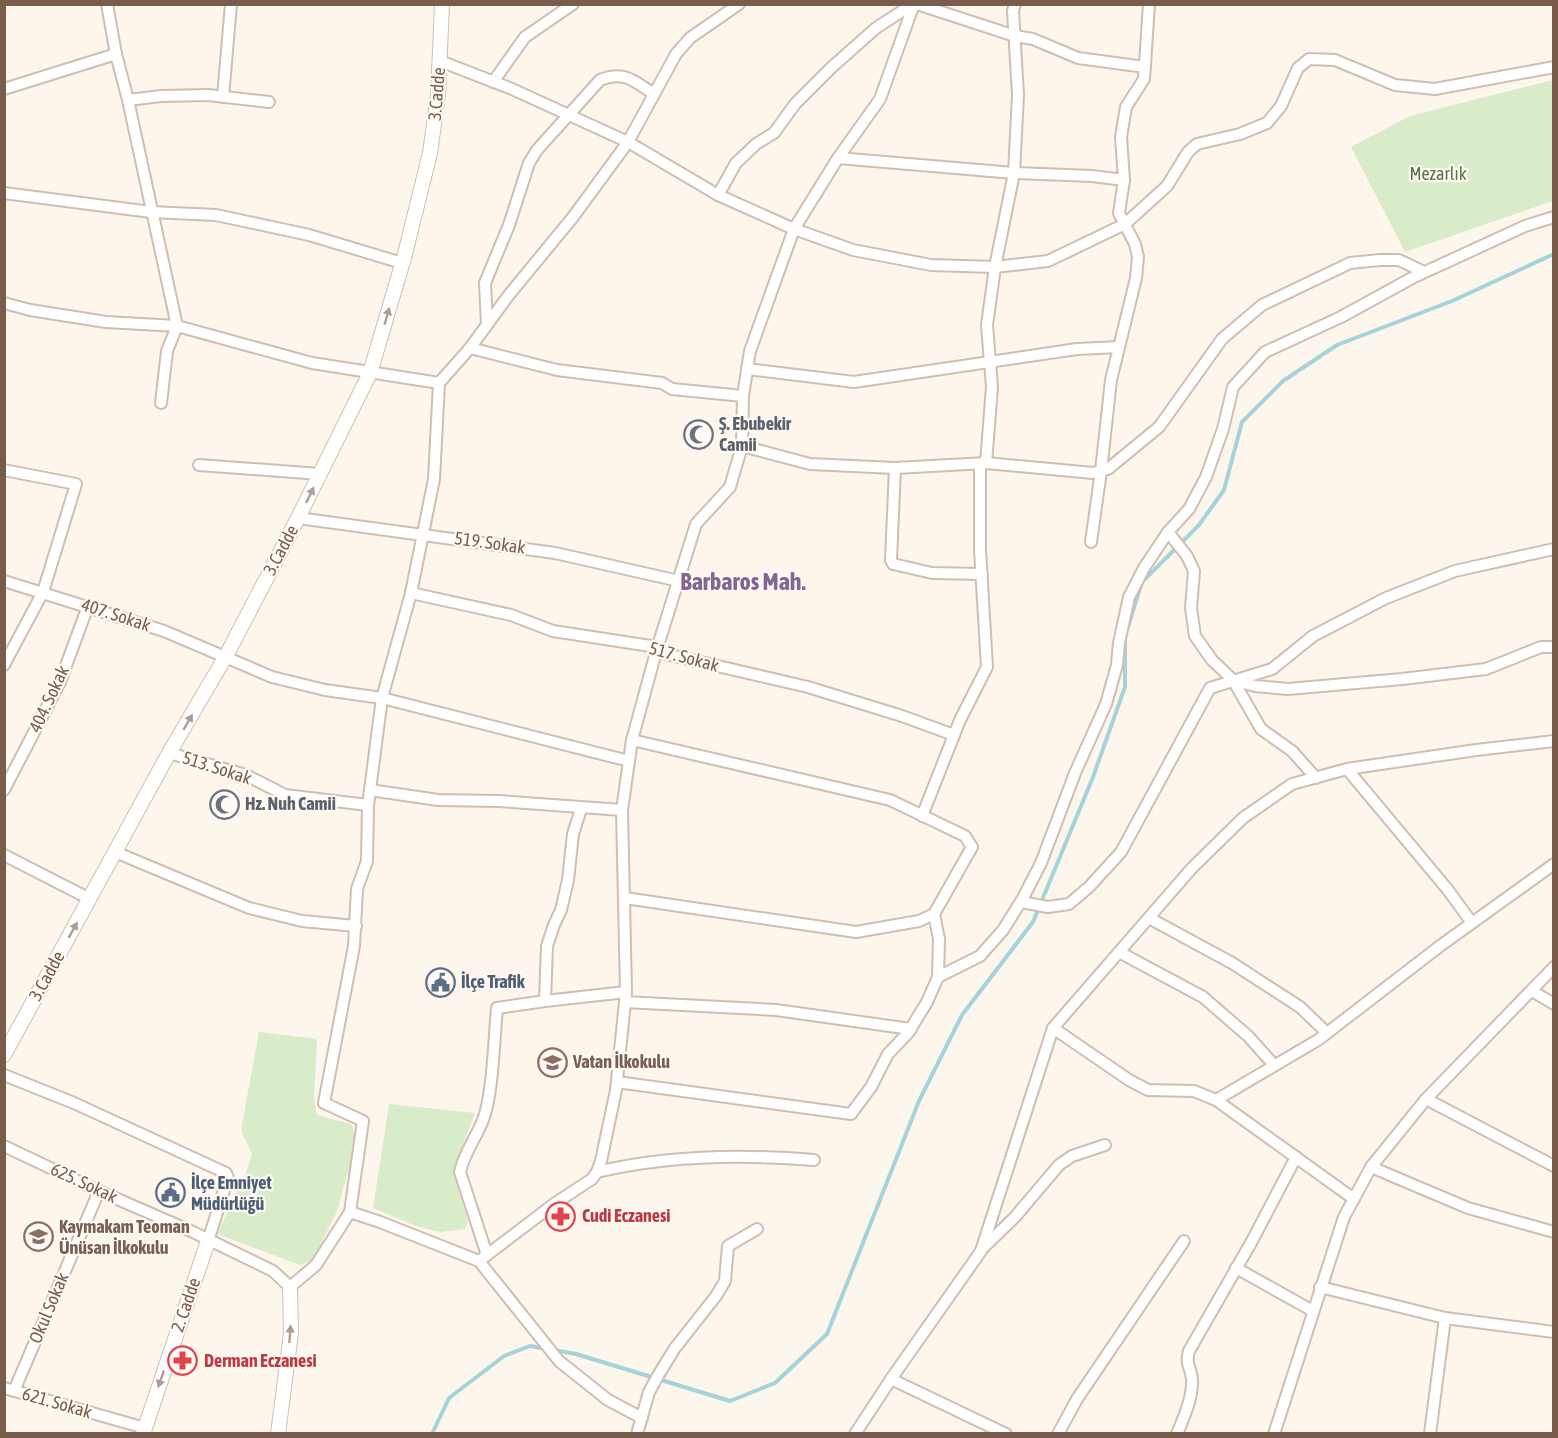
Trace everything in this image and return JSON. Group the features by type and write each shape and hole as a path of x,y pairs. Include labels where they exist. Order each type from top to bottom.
{"street":[{"path":"107,4 116,54 177,326 167,351 161,403"},
{"path":"223,97 231,4"},
{"name":"3.Cadde","path":"4,1054 169,753 226,656 370,373 402,263 430,153 438,95 442,4"},
{"path":"493,82 525,37 573,4"},
{"path":"278,1434 291,1333 290,1287 316,1266 350,1212 363,1121 324,1103 354,946 357,888 368,861 368,805 382,698 411,593 434,479 439,383 470,348 573,217 628,142 681,48 690,38 739,4"},
{"path":"483,1258 554,1204 592,1179 597,1172 617,1082 625,997 622,810 633,740 657,647 696,524 730,487 742,446 743,396 750,351 794,229 838,158 880,99 915,4"},
{"path":"718,195 736,163 756,144 774,133 795,104 876,28 915,4 1014,36 1033,39 1078,58 1145,67"},
{"path":"922,816 954,735 987,667 982,574 982,463 992,387 987,325 995,267 1014,173 1018,95 1014,36 1015,4"},
{"path":"1091,542 1111,380 1136,278 1138,257 1135,244 1119,213 1124,180 1121,137 1126,108 1144,79 1149,4"},
{"path":"4,89 116,54"},
{"path":"440,61 628,142 718,195 794,229 854,250 898,259 931,265 995,267 1048,261 1125,224 1167,186 1188,152 1197,144 1240,134 1267,123 1281,106 1298,68 1310,59 1335,60 1395,85 1436,89 1554,67"},
{"path":"487,325 485,282 510,225 529,163 537,150 600,80 610,76 625,75 654,94"},
{"path":"128,100 180,95 270,102"},
{"path":"838,158 1124,180"},
{"path":"4,193 151,212 216,215 309,235 402,263"},
{"path":"938,978 980,956 1003,930 1021,902 1041,863 1075,773 1106,704 1117,664 1129,597 1144,568 1189,509 1206,477 1223,429 1233,387 1265,352 1341,317 1424,272 1525,226 1554,217"},
{"path":"742,446 810,464 895,468 982,463 1093,473 1101,471 1108,469 1159,427 1222,339 1262,305 1350,263 1399,261 1424,272"},
{"path":"4,303 30,310 106,322 177,326 312,363 439,383"},
{"path":"747,369 854,382 1077,349 1119,347"},
{"path":"470,348 557,370 662,383 672,389 743,396"},
{"path":"199,465 320,474"},
{"path":"895,468 891,560 893,564 932,573 982,574"},
{"path":"4,470 76,484 43,592 4,664"},
{"name":"519. Sokak","path":"298,518 423,533 555,553 679,581"},
{"path":"1171,535 1187,556 1194,571 1191,608 1195,636 1212,660 1233,680 1262,729 1292,751 1316,778"},
{"path":"1021,902 1048,907 1069,904 1089,887 1121,852 1210,688 1272,669 1313,636 1386,598 1455,571 1554,549"},
{"name":"407. Sokak","path":"4,581 164,631 272,677 325,690 382,698 629,761"},
{"name":"517. Sokak","path":"411,593 512,615 553,632 657,647 666,654 808,687 902,716 954,735"},
{"name":"404. Sokak","path":"4,790 60,682 88,606"},
{"path":"1233,680 1255,686 1288,690 1391,680 1486,669 1541,647 1554,647"},
{"path":"625,898 856,932 919,921 934,914 972,847 964,836 890,800 633,740"},
{"path":"981,1251 1053,1028 1192,868 1243,818 1292,784 1347,769 1554,741"},
{"name":"513. Sokak","path":"169,753 246,775 285,795 368,805"},
{"path":"1347,769 1448,890 1472,923"},
{"path":"370,790 438,800 499,801 581,809 622,810"},
{"path":"545,1001 547,946 561,910 568,880 573,834 581,809"},
{"path":"115,852 249,908 302,921 356,926"},
{"path":"4,855 90,899"},
{"path":"1216,1100 1327,1033 1554,864"},
{"path":"617,1082 851,1114 871,1087 888,1054 911,1029 938,978 939,939 934,914"},
{"path":"1149,918 1232,963 1271,988 1300,1007 1327,1033"},
{"path":"1119,952 1203,997 1248,1036 1274,1065"},
{"path":"1274,1434 1344,1217 1371,1167 1426,1099 1554,967"},
{"path":"1532,991 1554,1004"},
{"path":"642,1418 608,1400 560,1361 526,1320 483,1258 460,1172 462,1162 483,1119 490,1086 496,1008 545,1001 625,997 777,1010 911,1029"},
{"path":"1053,1028 1129,1080 1148,1090 1194,1091 1216,1100 1354,1198"},
{"path":"4,1075 74,1103 226,1173 228,1178 207,1242"},
{"path":"1426,1099 1554,1166"},
{"path":"855,1434 981,1251 1015,1217 1059,1164 1072,1156 1105,1145"},
{"name":"625. Sokak","path":"4,1146 273,1272 290,1287"},
{"path":"597,1172 634,1163 689,1158 737,1156 814,1160"},
{"path":"1177,1434 1190,1398 1192,1378 1186,1361 1189,1351 1296,1157"},
{"path":"1371,1167 1468,1208 1554,1232"},
{"name":"Okul Sokak","path":"9,1389 99,1191"},
{"path":"350,1212 483,1258"},
{"path":"637,1434 649,1392 659,1374 675,1348 725,1281 728,1246 757,1229"},
{"path":"1058,1434 1077,1399 1184,1241"},
{"name":"2. Cadde","path":"144,1431 207,1242"},
{"path":"1236,1268 1313,1311"},
{"path":"1320,1287 1445,1318 1554,1332"},
{"path":"1430,1434 1445,1318"},
{"path":"891,1379 1000,1432"},
{"name":"621. Sokak","path":"9,1389 144,1431"}],"green space":[{"name":"Mezarlık","path":"1553,80 1553,201 1405,252 1351,147 1410,116"},
{"path":"259,1032 317,1039 314,1098 317,1115 351,1124 357,1140 337,1211 313,1260 300,1265 217,1234 245,1176 252,1154 241,1130"},
{"path":"389,1104 475,1113 453,1171 468,1222 465,1229 439,1232 416,1226 373,1208"}],"waterway":[{"path":"1128,627 1142,582 1199,525 1224,490 1242,422 1283,381 1337,345 1452,301 1554,254"},
{"path":"554,1350 576,1354 730,1401 775,1383 827,1334 919,1101 962,1015 1033,922 1093,777 1125,687 1125,634"},
{"path":"432,1434 449,1398 504,1356 530,1346 547,1349"}],"place":[{"name":"Ş. Ebubekir Camii","path":"698,434"},
{"name":"Hz. Nuh Camii","path":"224,804"},
{"name":"İlçe Trafik","path":"440,982"},
{"name":"Vatan İlkokulu","path":"552,1062"},
{"name":"İlçe Emniyet Müdürlüğü","path":"170,1193"},
{"name":"Cudi Eczanesi","path":"561,1216"},
{"name":"Kaymakam Teoman Ünüsan İlkokulu","path":"38,1237"},
{"name":"Derman Eczanesi","path":"183,1361"}],"district":[{"name":"Barbaros Mah.","path":"743,582"}]}
